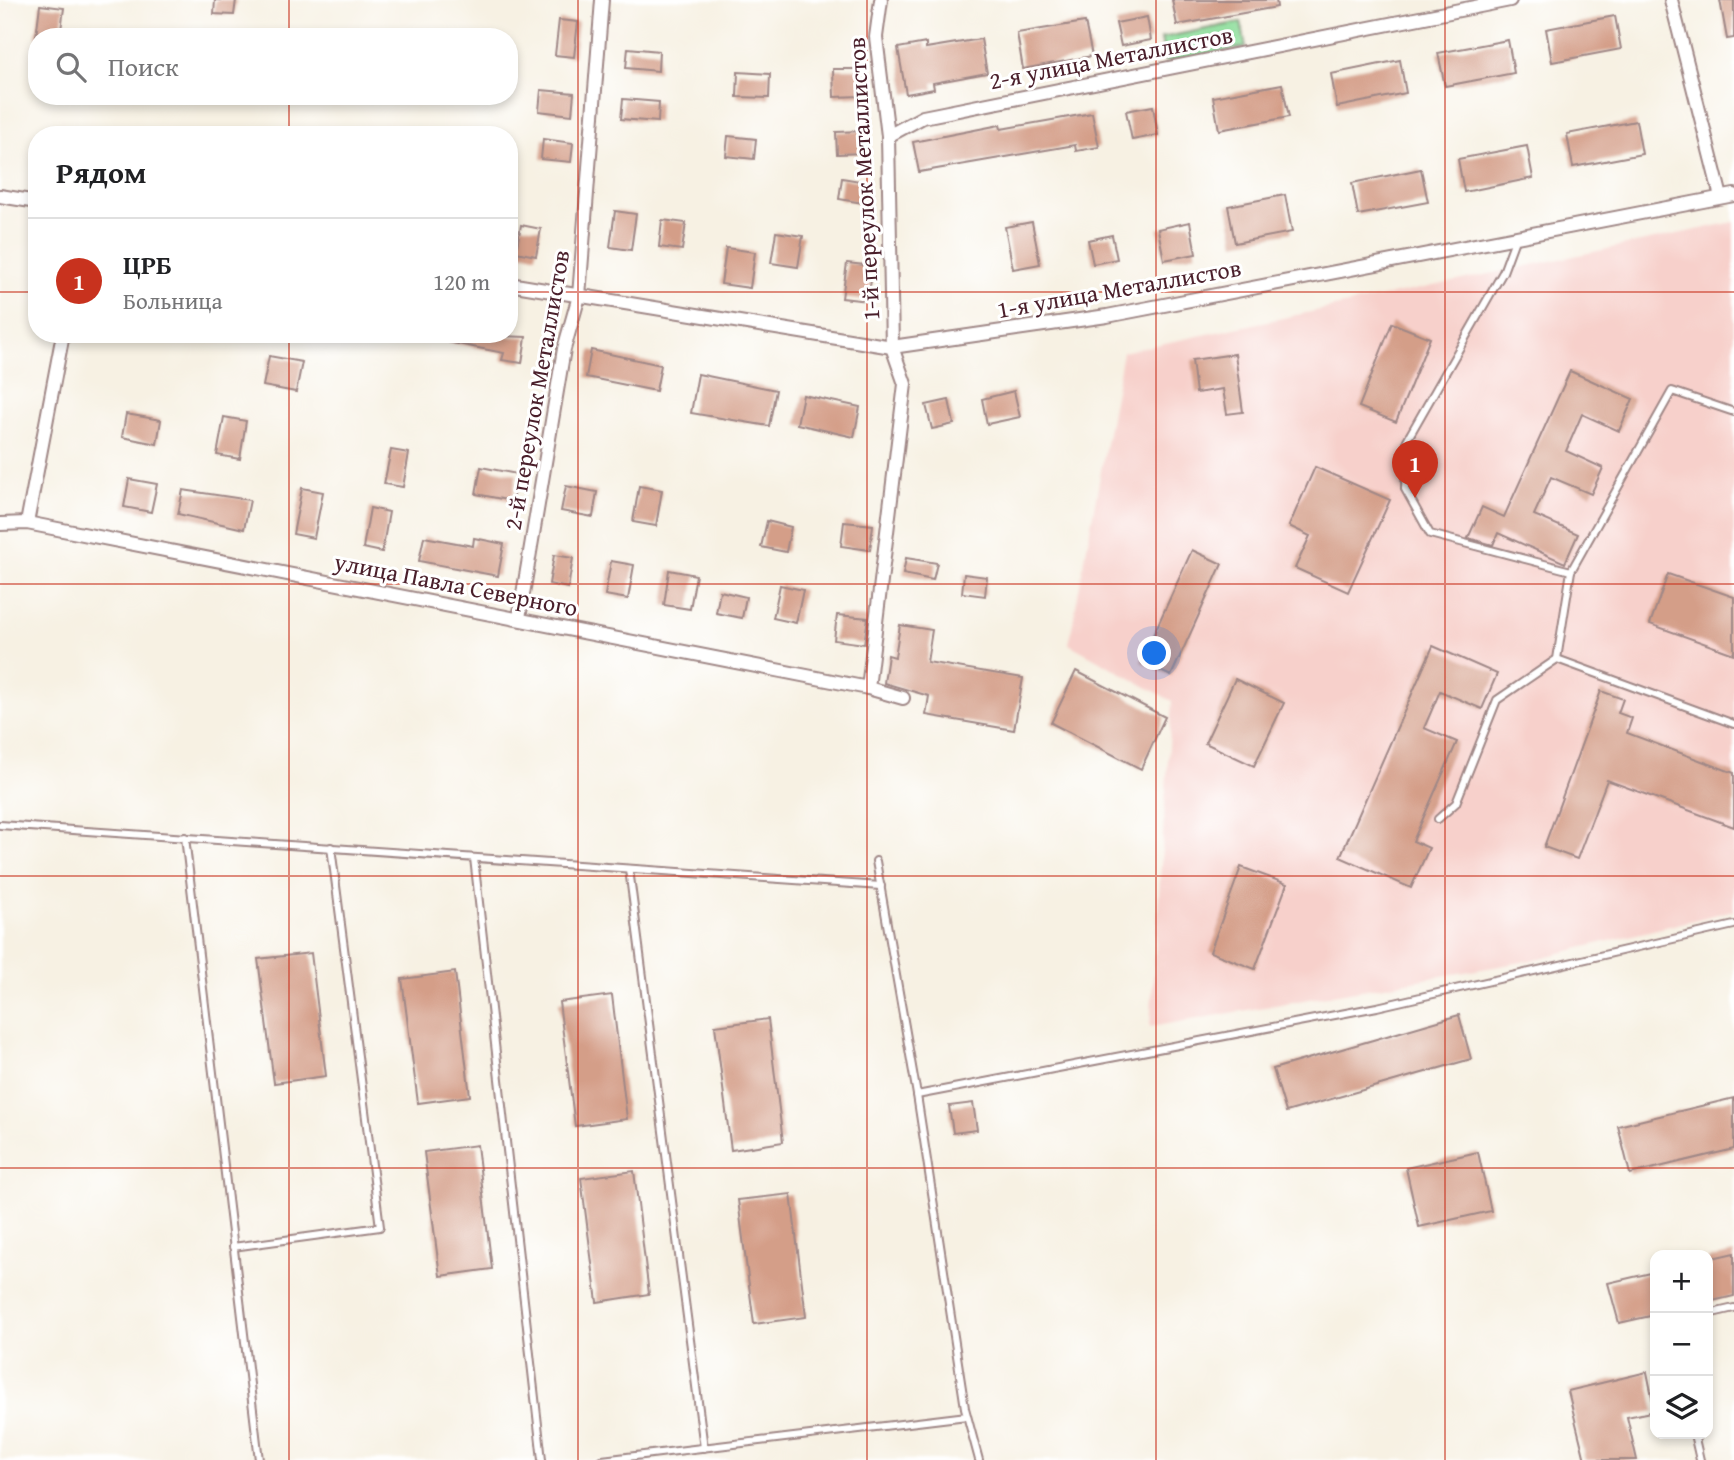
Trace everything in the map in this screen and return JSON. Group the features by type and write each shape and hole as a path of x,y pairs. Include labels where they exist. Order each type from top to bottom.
{"street":[{"name":"2-й переулок Металлистов","path":"519,618 564,349 579,296 602,0"},
{"name":"1-й переулок Металлистов","path":"869,688 905,384 892,347 888,136 876,37 881,0"},
{"name":"2-я улица Металлистов","path":"888,136 923,117 1510,0"},
{"path":"1671,0 1728,196"},
{"path":"0,196 28,201"},
{"name":"1-я улица Металлистов","path":"518,286 892,347 1107,316 1728,196"},
{"path":"27,523 61,343"},
{"name":"улица Павла Северного","path":"0,524 27,523 519,618 869,688 903,698"}],"lane":[{"path":"1517,236 1503,271 1407,440 1405,489 1430,534 1571,571"},
{"path":"1438,819 1456,803 1497,699 1557,659 1571,571 1672,391 1734,412"},
{"path":"1557,659 1734,724"},
{"path":"0,825 881,886"},
{"path":"185,837 258,1460"},
{"path":"233,1247 380,1227 331,848"},
{"path":"474,858 542,1460"},
{"path":"876,861 917,1095 967,1416 979,1460"},
{"path":"629,869 704,1448"},
{"path":"917,1095 1377,1007 1734,925"},
{"path":"1712,1313 1734,1308"},
{"path":"602,1460 967,1416"},
{"path":"1695,1439 1700,1460"}],"shaded area":[{"path":"1734,222 1734,910 1528,961 1150,1027 1172,701 1069,644 1123,352"}],"green space":[{"path":"1241,22 1246,47 1165,62 1161,38"}],"building":[{"path":"215,0 236,0 234,15 214,14"},
{"path":"1172,0 1276,0 1277,7 1177,25"},
{"path":"1720,0 1734,0 1734,38 1727,39"},
{"path":"40,5 64,8 61,28 37,28"},
{"path":"1615,16 1621,49 1552,62 1546,29"},
{"path":"1147,17 1151,40 1121,46 1116,23"},
{"path":"559,20 578,22 574,57 555,55"},
{"path":"1085,22 1092,56 1023,69 1017,33"},
{"path":"981,39 987,73 933,83 934,89 906,94 898,48 926,43 926,48"},
{"path":"1508,40 1514,73 1445,86 1438,53"},
{"path":"628,48 659,51 658,71 626,68"},
{"path":"1400,60 1406,93 1337,107 1331,74"},
{"path":"833,69 861,69 861,96 834,97"},
{"path":"738,72 770,74 769,98 737,97"},
{"path":"1282,84 1289,117 1219,130 1213,97"},
{"path":"541,90 574,93 572,115 539,111"},
{"path":"623,99 659,102 658,122 621,119"},
{"path":"1153,106 1158,135 1132,140 1126,111"},
{"path":"1092,113 1099,147 1076,151 1075,145 919,172 913,142 1000,125 1001,129"},
{"path":"1636,121 1642,154 1573,167 1567,134"},
{"path":"864,131 865,153 837,154 836,132"},
{"path":"728,136 756,139 754,159 726,156"},
{"path":"543,139 573,143 571,162 541,159"},
{"path":"1527,146 1533,178 1464,192 1458,159"},
{"path":"1421,169 1428,202 1358,215 1352,183"},
{"path":"842,178 866,182 863,203 839,199"},
{"path":"1285,195 1292,232 1235,243 1228,206"},
{"path":"615,211 636,214 631,250 610,247"},
{"path":"662,220 686,223 682,250 659,247"},
{"path":"1032,222 1040,264 1013,269 1005,227"},
{"path":"1190,222 1196,254 1164,260 1158,229"},
{"path":"521,225 541,229 536,256 518,252"},
{"path":"776,232 803,236 798,267 771,263"},
{"path":"1112,235 1117,259 1093,264 1088,240"},
{"path":"726,248 755,252 750,288 721,284"},
{"path":"847,263 873,266 868,301 842,298"},
{"path":"1392,323 1430,338 1396,422 1359,407"},
{"path":"518,337 526,337 522,363 502,360 504,353 452,343 518,343"},
{"path":"591,350 661,365 656,391 586,377"},
{"path":"1235,354 1243,412 1227,414 1223,389 1196,393 1192,360"},
{"path":"269,356 302,362 296,392 263,386"},
{"path":"1570,371 1633,399 1619,431 1582,414 1566,451 1603,468 1591,494 1551,477 1534,515 1578,534 1565,563 1498,533 1493,545 1468,538 1482,507 1504,517"},
{"path":"698,374 776,390 769,426 691,413"},
{"path":"1014,391 1020,417 987,424 982,399"},
{"path":"803,395 860,407 854,437 797,424"},
{"path":"949,400 954,424 932,429 926,405"},
{"path":"126,414 161,420 157,444 122,437"},
{"path":"224,417 246,421 240,459 217,455"},
{"path":"391,450 409,453 403,487 384,484"},
{"path":"481,467 517,474 512,501 476,494"},
{"path":"1315,467 1390,500 1348,592 1295,568 1310,536 1289,526"},
{"path":"129,479 157,484 151,512 124,507"},
{"path":"566,486 597,492 593,517 561,511"},
{"path":"639,486 662,490 656,526 633,522"},
{"path":"302,488 323,492 314,538 293,534"},
{"path":"183,490 250,500 244,529 178,514"},
{"path":"370,508 389,512 382,552 363,548"},
{"path":"767,521 791,527 786,552 761,547"},
{"path":"844,522 873,525 870,550 841,546"},
{"path":"424,537 473,546 474,538 504,544 498,576 419,561"},
{"path":"1192,550 1222,564 1171,676 1141,662"},
{"path":"554,555 573,558 568,588 549,584"},
{"path":"906,558 937,563 933,580 903,574"},
{"path":"611,561 634,565 628,599 605,595"},
{"path":"669,570 696,575 690,609 664,605"},
{"path":"964,574 987,577 985,596 962,593"},
{"path":"1668,574 1734,597 1734,654 1650,624"},
{"path":"780,585 803,590 796,623 773,618"},
{"path":"720,591 746,597 742,618 716,613"},
{"path":"837,615 868,618 864,644 834,640"},
{"path":"900,625 932,630 927,662 1023,678 1014,730 926,715 929,696 884,683 888,655 895,657"},
{"path":"1433,646 1497,674 1482,709 1440,691 1424,728 1457,742 1413,841 1429,848 1411,888 1340,857"},
{"path":"1076,671 1165,717 1141,769 1051,723"},
{"path":"1235,679 1284,703 1254,766 1205,743"},
{"path":"1601,691 1623,699 1618,713 1632,718 1627,733 1734,773 1734,827 1607,780 1577,859 1544,847"},
{"path":"1241,867 1287,884 1255,969 1210,952"},
{"path":"311,953 326,1076 274,1083 258,959"},
{"path":"455,972 470,1096 418,1103 402,979"},
{"path":"612,995 627,1119 575,1126 559,1002"},
{"path":"1459,1015 1471,1059 1286,1112 1273,1069"},
{"path":"768,1019 783,1142 731,1150 715,1026"},
{"path":"1734,1098 1734,1149 1630,1174 1618,1126"},
{"path":"973,1103 977,1130 953,1133 949,1106"},
{"path":"477,1145 492,1269 440,1276 424,1152"},
{"path":"1478,1152 1491,1211 1419,1227 1406,1168"},
{"path":"634,1171 649,1294 597,1302 581,1178"},
{"path":"791,1194 806,1317 754,1324 738,1200"},
{"path":"1734,1253 1734,1296 1713,1301 1713,1258"},
{"path":"1650,1273 1650,1316 1619,1323 1608,1283"},
{"path":"1647,1372 1650,1412 1627,1417 1637,1460 1585,1460 1568,1391"}],"place":[{"name":"ЦРБ","path":"1415,498"}]}
